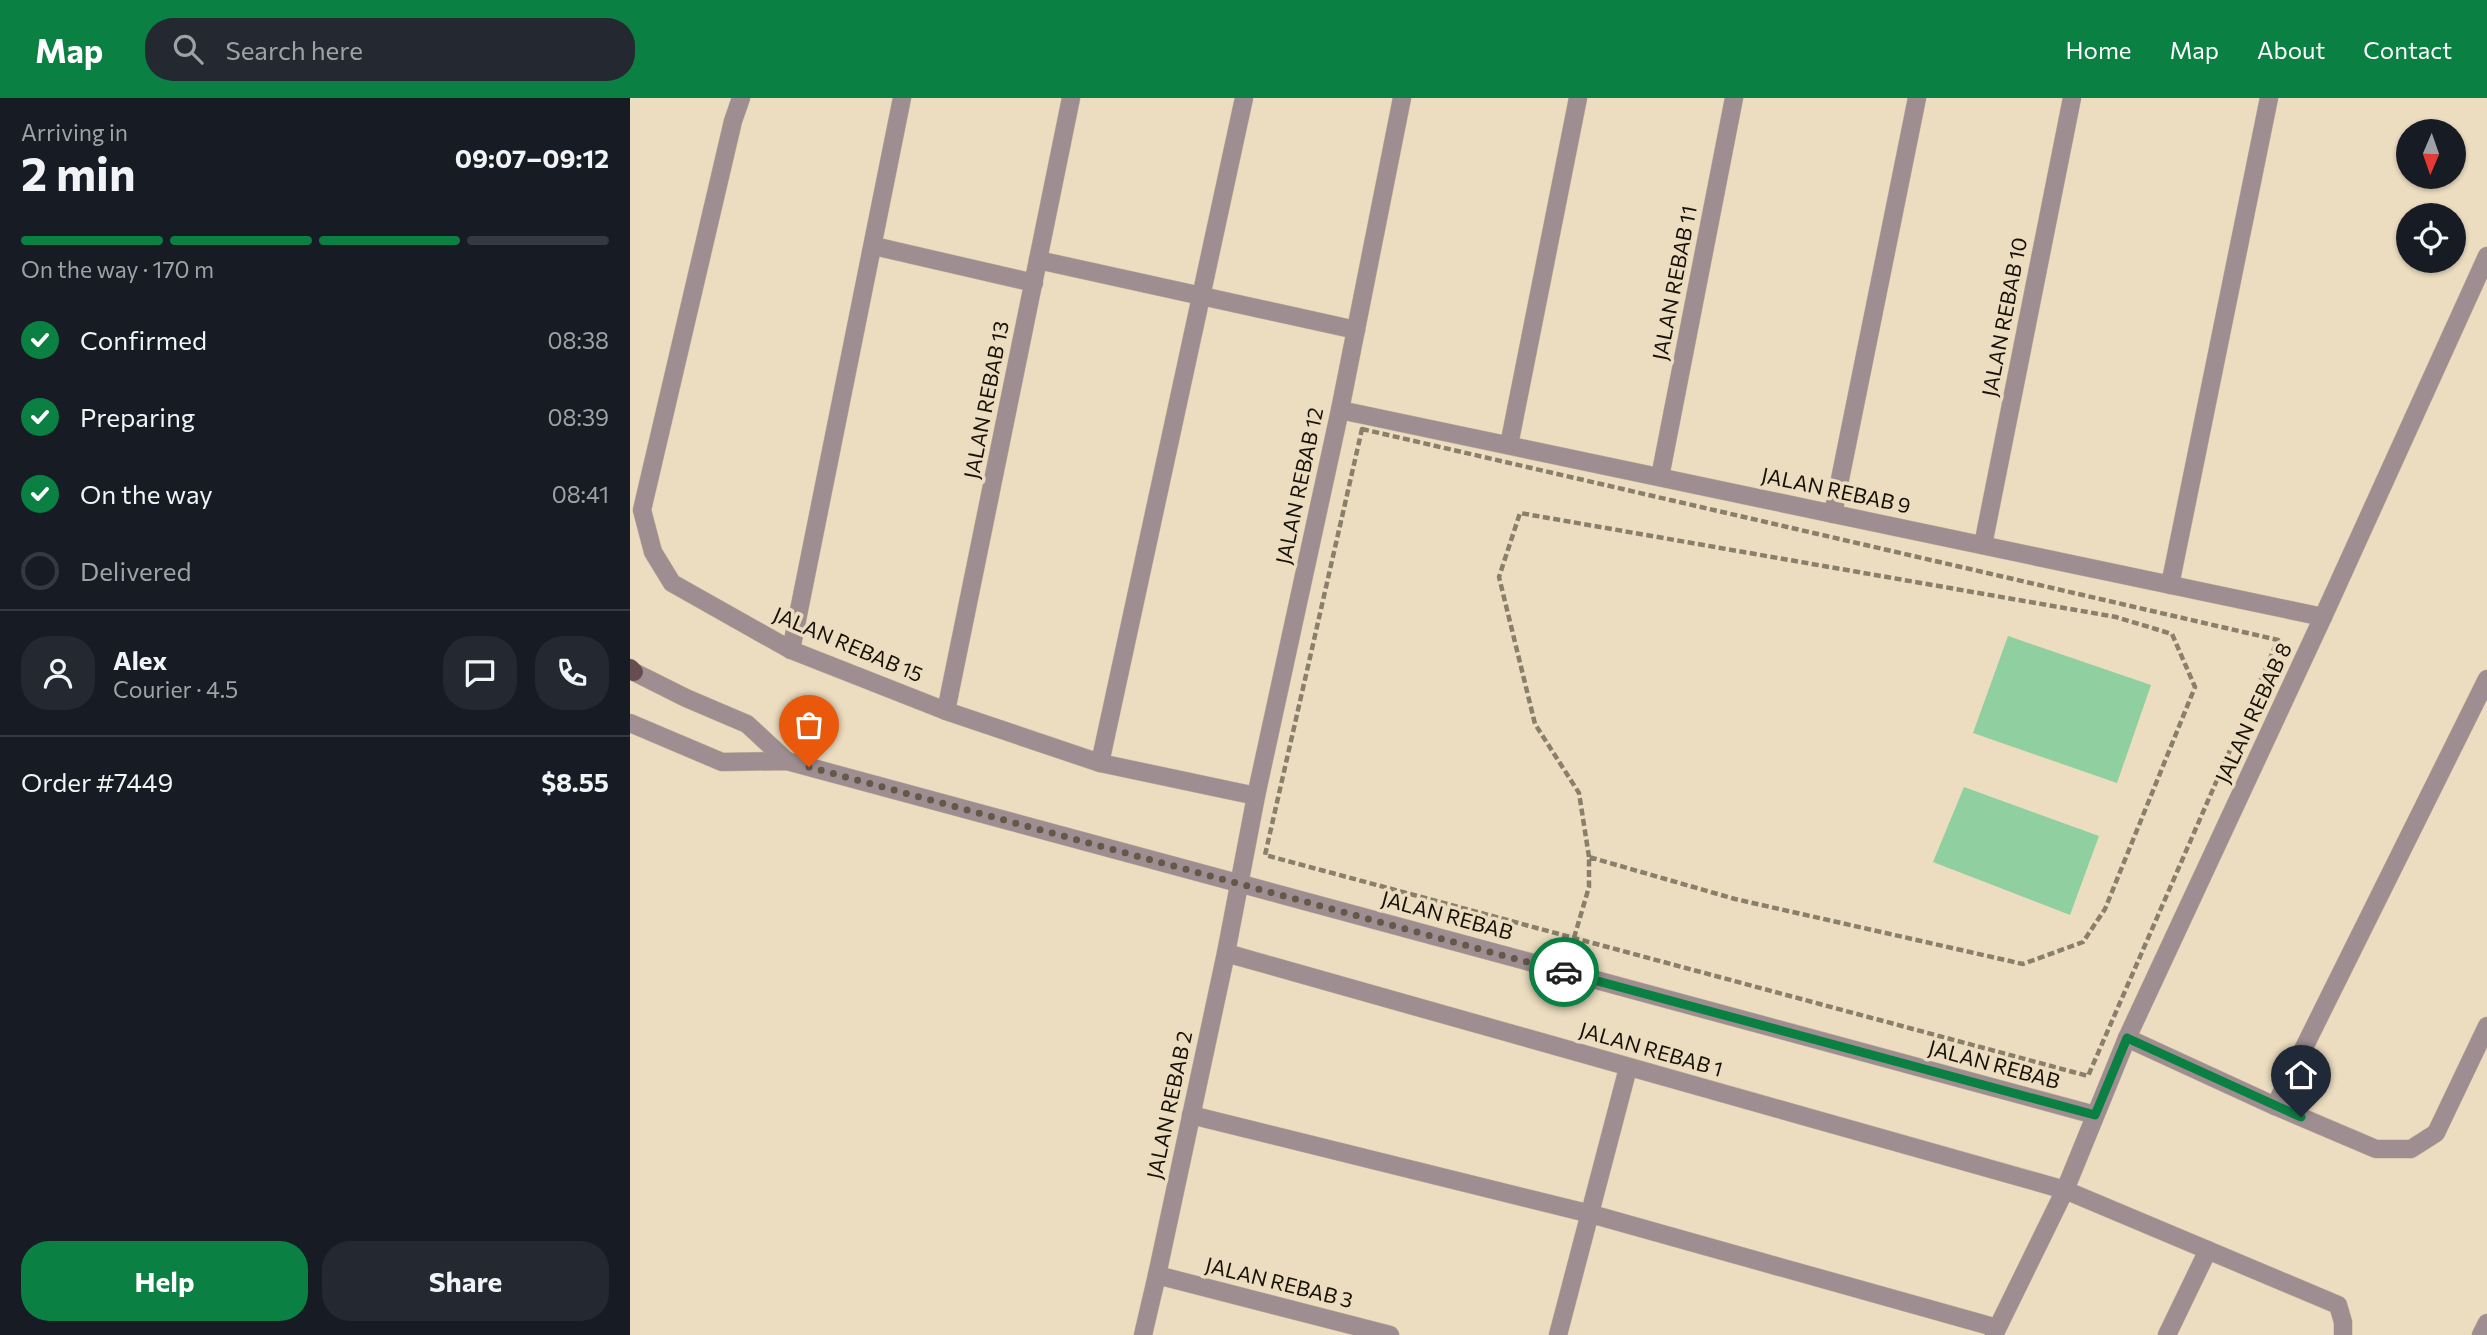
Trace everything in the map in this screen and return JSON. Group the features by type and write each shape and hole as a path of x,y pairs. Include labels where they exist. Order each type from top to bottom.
{"street":[{"name":"JALAN REBAB 15","path":"741,98 733,121 642,510 653,552 672,583 791,650 946,711 1100,763 1256,796"},
{"path":"791,650 902,98"},
{"name":"JALAN REBAB 13","path":"946,711 1071,98"},
{"path":"1100,763 1244,98"},
{"name":"JALAN REBAB 12","path":"1240,884 1256,796 1340,410 1402,98"},
{"path":"1509,445 1578,98"},
{"name":"JALAN REBAB 11","path":"1660,477 1734,98"},
{"path":"1833,514 1917,98"},
{"name":"JALAN REBAB 10","path":"1983,545 2072,98"},
{"path":"2170,585 2269,98"},
{"path":"874,246 1034,283"},
{"name":"JALAN REBAB 8","path":"1996,1331 2064,1190 2127,1038 2487,256"},
{"path":"1038,261 1356,330"},
{"name":"JALAN REBAB 9","path":"1340,410 2323,617"},
{"name":"JALAN REBAB","path":"631,670 686,698 747,724 787,761"},
{"path":"2275,1107 2487,679"},
{"name":"JALAN REBAB","path":"630,723 722,762 787,761 2095,1115"},
{"name":"JALAN REBAB 2","path":"1143,1335 1240,884"},
{"name":"JALAN REBAB 1","path":"1226,953 2064,1190 2338,1305 2343,1322 2343,1335"},
{"path":"2127,1038 2275,1107 2376,1149 2412,1149 2435,1133 2487,1027"},
{"path":"1558,1335 1628,1068"},
{"path":"1191,1115 1591,1214 1996,1331"},
{"path":"2167,1335 2208,1250"},
{"name":"JALAN REBAB 3","path":"1157,1275 1390,1335"},
{"path":"2481,1335 2487,1323"}],"path":[{"path":"1362,429 2278,640 2088,1076 1574,938 1265,855 1362,429"},
{"path":"1564,972 1589,887 1589,857 1579,793 1535,724 1499,577 1520,513 2116,617 2172,634 2195,687 2105,909 2083,942 2023,964 1735,899 1589,857"}],"green space":[{"path":"2008,636 2151,685 2117,783 1973,733"},
{"path":"1964,787 2099,836 2070,915 1933,862"}],"way so far":[{"path":"809,767 1564,972"}],"route":[{"path":"1564,972 2095,1115 2127,1038 2301,1117"}]}
